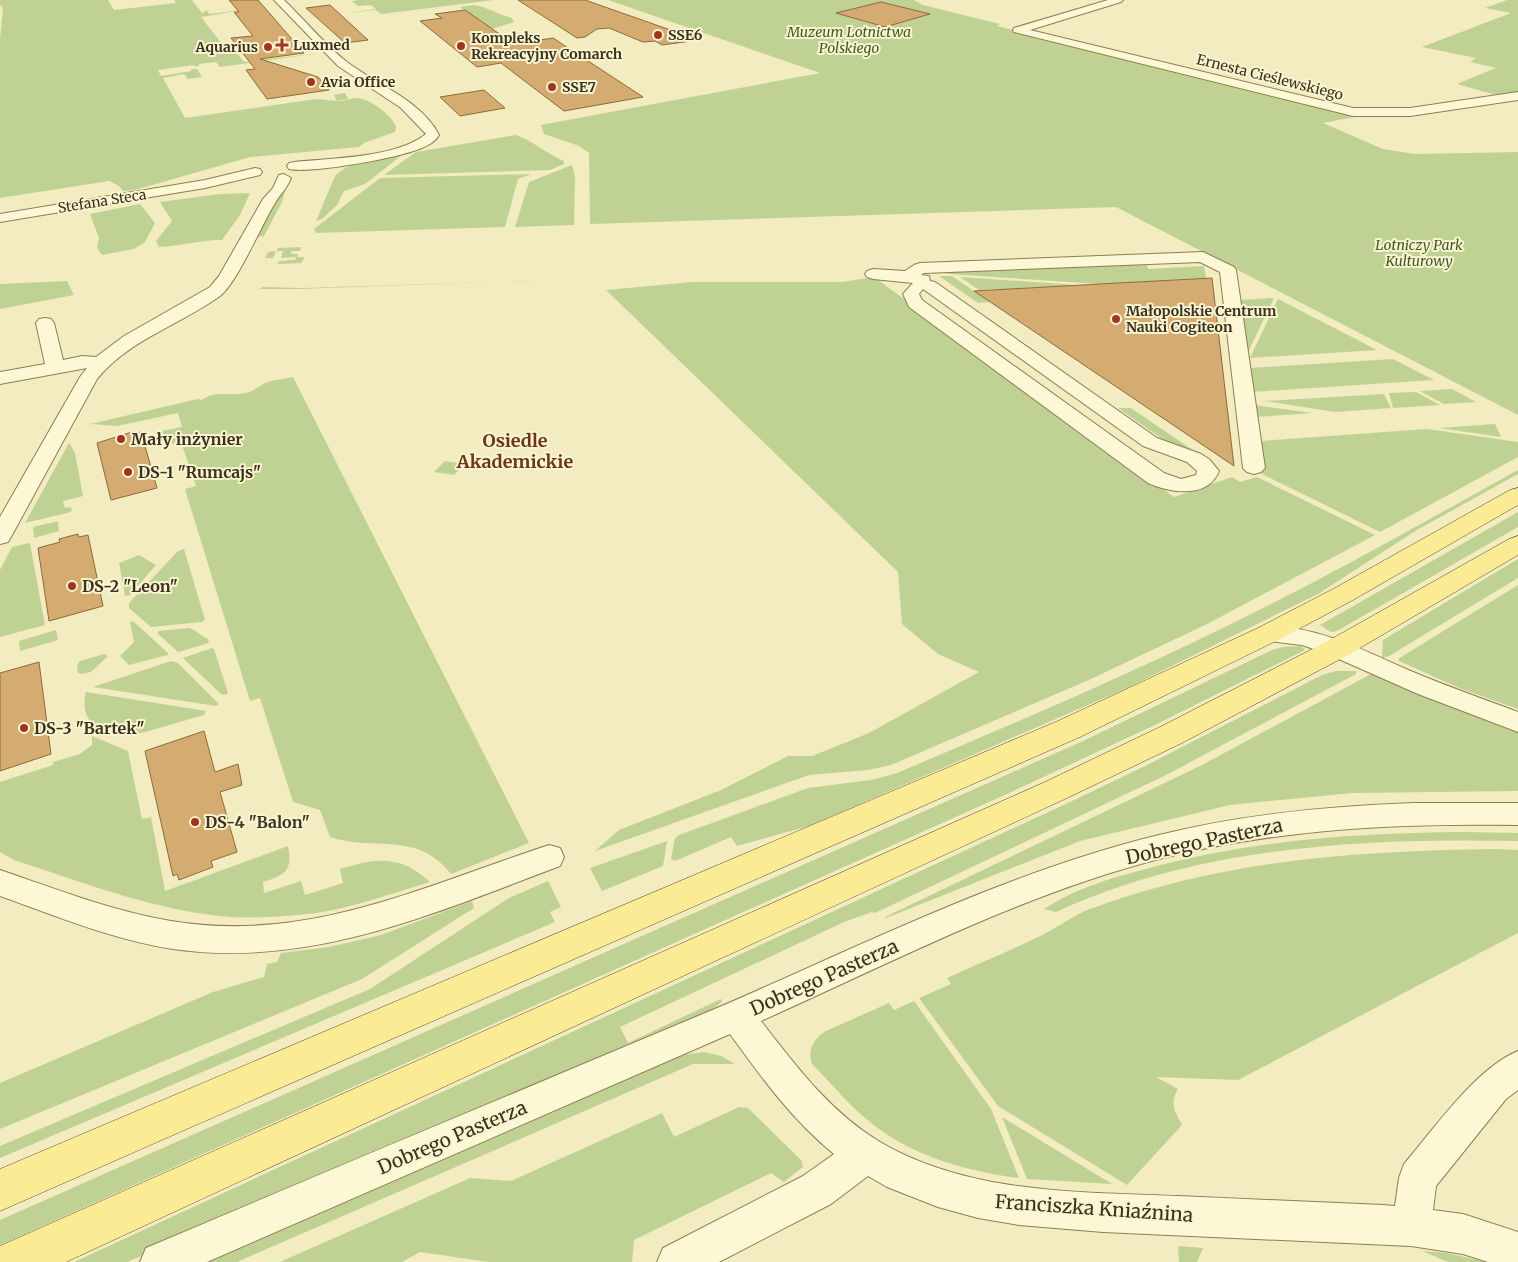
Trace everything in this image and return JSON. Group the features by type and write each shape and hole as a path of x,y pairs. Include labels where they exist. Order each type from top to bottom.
{"main road":[{"path":"0,1190 1005,757 1142,696 1344,594 1518,495"},
{"path":"16,1262 1056,790 1171,735 1338,648 1518,544"}],"street":[{"name":"Stefana Steca","path":"0,218 347,160 412,148 429,139 432,132 405,105 346,68 279,0"},
{"name":"Ernesta Cieślewskiego","path":"1118,0 1018,30 1353,112 1410,112 1518,96"},
{"path":"0,537 89,377 100,363 130,340 216,291 226,278 270,199 268,191 276,172"},
{"path":"960,322 920,287 920,268 1203,257 1228,270 1254,468"},
{"path":"873,274 892,274 920,287 1150,442 1202,462 1208,471 1205,479 1195,484 1180,486 1156,478 916,303 911,294 920,287"},
{"path":"45,323 55,367"},
{"path":"0,378 82,362 100,363"},
{"path":"1268,634 1304,637 1338,648 1461,702 1518,722"},
{"name":"Dobrego Pasterza","path":"160,1262 737,1016 1003,899 1072,873 1156,848 1249,829 1335,818 1420,814 1518,814"},
{"path":"0,883 103,919 142,929 211,940 272,940 355,926 397,914 549,857"},
{"name":"Franciszka Kniaźnina","path":"737,1016 774,1065 819,1116 866,1155 931,1186 978,1199 1003,1203 1141,1214 1411,1226 1463,1234 1518,1252"},
{"path":"1411,1226 1418,1178 1493,1087 1518,1068"},
{"path":"677,1262 817,1190 866,1155"}],"green space":[{"path":"0,0 108,0 114,10 176,3 174,0 192,0 202,13 207,10 209,14 243,10 201,17 225,48 233,48 244,62 322,53 220,67 216,62 199,64 196,67 194,65 158,70 161,76 197,69 202,77 188,79 184,74 163,78 185,118 317,99 340,101 357,98 374,104 386,113 396,127 395,132 364,143 359,147 250,157 135,190 123,191 119,186 109,181 0,198 0,40 3,8 0,5"},
{"path":"494,0 325,21 381,14 376,10 348,13 376,9 371,5 358,6 352,1"},
{"name":"Lotniczy Park Kulturowy","path":"608,0 914,0 923,5 1000,24 997,26 1355,117 1323,123 1383,149 1415,154 1518,152 1518,415 1116,207 590,224 589,153 579,146 544,134 541,125 820,73"},
{"path":"1507,0 1518,0 1518,93 1499,96 1457,84 1496,68 1470,62 1476,58 1422,47 1511,13 1485,8"},
{"path":"473,5 512,18 514,22 492,29 460,7"},
{"path":"345,93 348,99 337,101 334,95"},
{"path":"516,135 564,161 564,164 550,170 384,175 416,152"},
{"path":"402,155 365,184 344,191 337,205 322,219 316,221 336,175 359,162"},
{"path":"572,165 575,176 574,225 515,227 529,182"},
{"path":"532,174 518,179 505,227 316,233 314,229 380,178"},
{"path":"283,188 286,188 282,202 264,236 256,237"},
{"path":"250,193 240,215 222,240 159,247 156,241 172,221 160,202 220,194"},
{"path":"140,204 155,223 145,242 134,249 102,255 97,248 99,238 90,214"},
{"path":"301,247 300,251 292,251 290,254 298,254 297,257 305,257 301,263 277,264 279,261 295,260 296,257 281,258 283,251 276,251 278,248"},
{"path":"276,251 273,258 265,258 268,252"},
{"path":"1143,261 1149,269 1204,266 1206,278 1100,284 949,274 941,269"},
{"path":"939,276 952,276 990,302 978,303"},
{"path":"874,277 1174,497 1232,477 1240,482 1257,477 1375,535 1207,624 1091,679 891,765 868,770 809,775 595,851 619,830 721,790 788,756 812,756 869,733 979,672 938,654 902,624 898,572 606,290 692,282 842,282"},
{"path":"960,277 1121,288 1081,295 1062,286 1059,286 1074,294 1036,287 1023,288 1097,300 1068,302 1072,308 1015,311 988,296 1001,289 979,290","holes":["1053,294 1059,302 1008,305 997,297"]},
{"path":"547,280 299,289 259,289 263,287 303,288"},
{"path":"67,281 74,295 0,309 0,284"},
{"path":"1274,298 1247,354 1239,300"},
{"path":"1278,299 1377,350 1250,358"},
{"path":"1393,359 1434,380 1252,392 1249,368"},
{"path":"293,377 529,843 451,874 438,860 410,847 347,841 330,837 320,810 293,802 260,698 250,701 185,489 196,486 181,442 166,445 162,431 182,427 178,413 117,426 90,424 198,399 202,400 216,394 245,393 265,383"},
{"path":"1452,389 1476,402 1444,404 1420,391"},
{"path":"1416,392 1440,405 1393,408 1389,393"},
{"path":"1384,394 1391,408 1335,412 1265,401"},
{"path":"1254,405 1313,413 1256,417"},
{"path":"1118,408 1131,408 1206,459 1174,447"},
{"path":"1495,424 1501,437 1439,428"},
{"path":"1427,429 1518,442 1518,457 1380,532 1262,474 1260,441"},
{"path":"69,443 75,453 83,496 63,501 65,508 71,507 72,511 25,523"},
{"path":"445,461 464,464 454,475 434,472"},
{"path":"1518,470 1518,474 1417,530 1318,594 1127,688 809,826 737,846 731,837 675,861 671,859 675,838 679,835 808,788 871,780 897,773 1151,662 1306,586"},
{"path":"1518,512 1518,527 1337,631 1331,632 1320,625"},
{"path":"58,521 59,531 34,538 33,527"},
{"path":"30,544 45,625 0,637 0,570 12,547"},
{"path":"184,549 205,620 202,622 151,627 129,608 129,603 178,551"},
{"path":"139,555 156,565 130,595 125,596 119,563"},
{"path":"1518,559 1518,578 1389,656 1382,658 1383,640"},
{"path":"1518,585 1518,709 1459,688 1399,661 1398,659"},
{"path":"133,621 168,655 129,665 120,656 134,642 130,622"},
{"path":"189,628 208,639 209,642 178,652 157,633 159,631"},
{"path":"56,630 58,640 20,651 19,641"},
{"path":"1301,646 1305,650 1157,724 1007,794 0,1245 0,1220 1083,741 1272,650"},
{"path":"212,648 214,649 228,693 225,695 221,694 183,658"},
{"path":"104,654 108,656 91,672 78,673 77,665 80,661"},
{"path":"171,661 178,663 219,704 216,706 93,687"},
{"path":"1336,671 1356,671 1356,674 1166,775 875,913 872,912 844,922 620,1027 628,1043 721,999 722,1001 706,1017 127,1262 74,1262 1070,802 1147,765 1322,675"},
{"path":"1371,674 1518,731 1518,791 1352,793 1230,805 1080,841 885,917 1202,765"},
{"path":"86,692 206,711 204,715 142,733 131,733 92,723 87,717 85,709"},
{"path":"92,736 128,751 142,819 151,817 165,891 288,846 289,861 286,871 277,877 263,882 264,893 301,881 305,895 343,883 340,869 376,861 398,863 419,873 430,882 359,903 316,913 290,916 224,917 161,906 136,899 14,860 0,852 0,782 80,754 92,745"},
{"path":"1518,833 1518,841 1401,842 1341,845 1282,851 1224,860 1167,873 1111,890 1056,912 1044,909 1079,890 1104,881 1129,873 1222,852 1302,840 1383,834"},
{"path":"667,841 663,866 602,891 590,868"},
{"path":"1518,850 1518,933 1238,1080 1156,1077 1178,1089 1173,1103 1175,1112 1182,1125 1127,1185 998,1106 919,998 951,984 947,978 1029,942 1083,912 1140,892 1189,879 1290,861 1340,856 1391,852"},
{"path":"548,881 561,907 550,912 555,922 0,1158 0,1146 370,989 509,898"},
{"path":"472,901 474,908 362,979 0,1129 0,1083 213,992 264,977 267,964 277,962 281,953 329,947 381,935"},
{"path":"914,1001 991,1109 1019,1178 962,1167 907,1146 875,1126 850,1104 812,1064 811,1049 818,1037 826,1031 889,1003 894,1010"},
{"path":"704,1052 721,1056 735,1064 693,1064 237,1262 200,1262 681,1055"},
{"path":"739,1107 748,1108 802,1161 803,1167 784,1182 771,1173 634,1240 632,1262 489,1262 420,1252 402,1262 280,1262 470,1178 511,1181 662,1113 674,1137"},
{"path":"1002,1117 1112,1184 1027,1179"},
{"path":"1178,1246 1203,1248 1197,1262 1179,1262"},
{"path":"1422,1251 1447,1253 1487,1262 1448,1262"}],"building":[{"path":"229,0 258,0 304,53 260,59 318,77 329,90 267,99 246,70 255,69 231,38 253,36 234,12 239,12"},
{"path":"518,0 585,0 699,40 662,45 655,41 643,42 609,28 597,29 585,37 577,38"},
{"path":"881,2 930,14 885,27 836,13"},
{"path":"330,5 368,40 345,43 306,8"},
{"path":"465,10 514,44 553,38 643,97 564,111 501,63 477,67 420,21 442,18 435,14"},
{"path":"484,90 505,108 460,116 440,97"},
{"name":"Małopolskie Centrum Nauki Cogiteon","path":"1212,278 1234,466 974,291 1100,284"},
{"name":"DS-1 \"Rumcajs\"","path":"132,432 132,434 141,432 157,488 111,500 97,443"},
{"name":"DS-2 \"Leon\"","path":"78,534 79,537 88,535 103,606 49,621 38,548 60,542 59,539"},
{"name":"DS-3 \"Bartek\"","path":"39,662 51,754 0,771 0,673"},
{"name":"DS-4 \"Balon\"","path":"204,731 215,772 238,764 242,785 220,792 237,852 211,861 213,867 179,880 177,874 173,876 145,751"}],"place":[{"name":"SSE6","path":"658,35"},
{"name":"Luxmed","path":"282,45"},
{"name":"Kompleks Rekreacyjny Comarch","path":"461,46"},
{"name":"Aquarius","path":"268,47"},
{"name":"Avia Office","path":"311,82"},
{"name":"SSE7","path":"552,87"},
{"name":"Małopolskie Centrum Nauki Cogiteon","path":"1116,319"},
{"name":"Mały inżynier","path":"121,439"},
{"name":"DS-1 \"Rumcajs\"","path":"128,472"},
{"name":"DS-2 \"Leon\"","path":"72,586"},
{"name":"DS-3 \"Bartek\"","path":"24,728"},
{"name":"DS-4 \"Balon\"","path":"195,822"}],"district":[{"name":"Osiedle Akademickie","path":"515,450"}],"park label":[{"name":"Muzeum Lotnictwa Polskiego","path":"849,40"}]}
